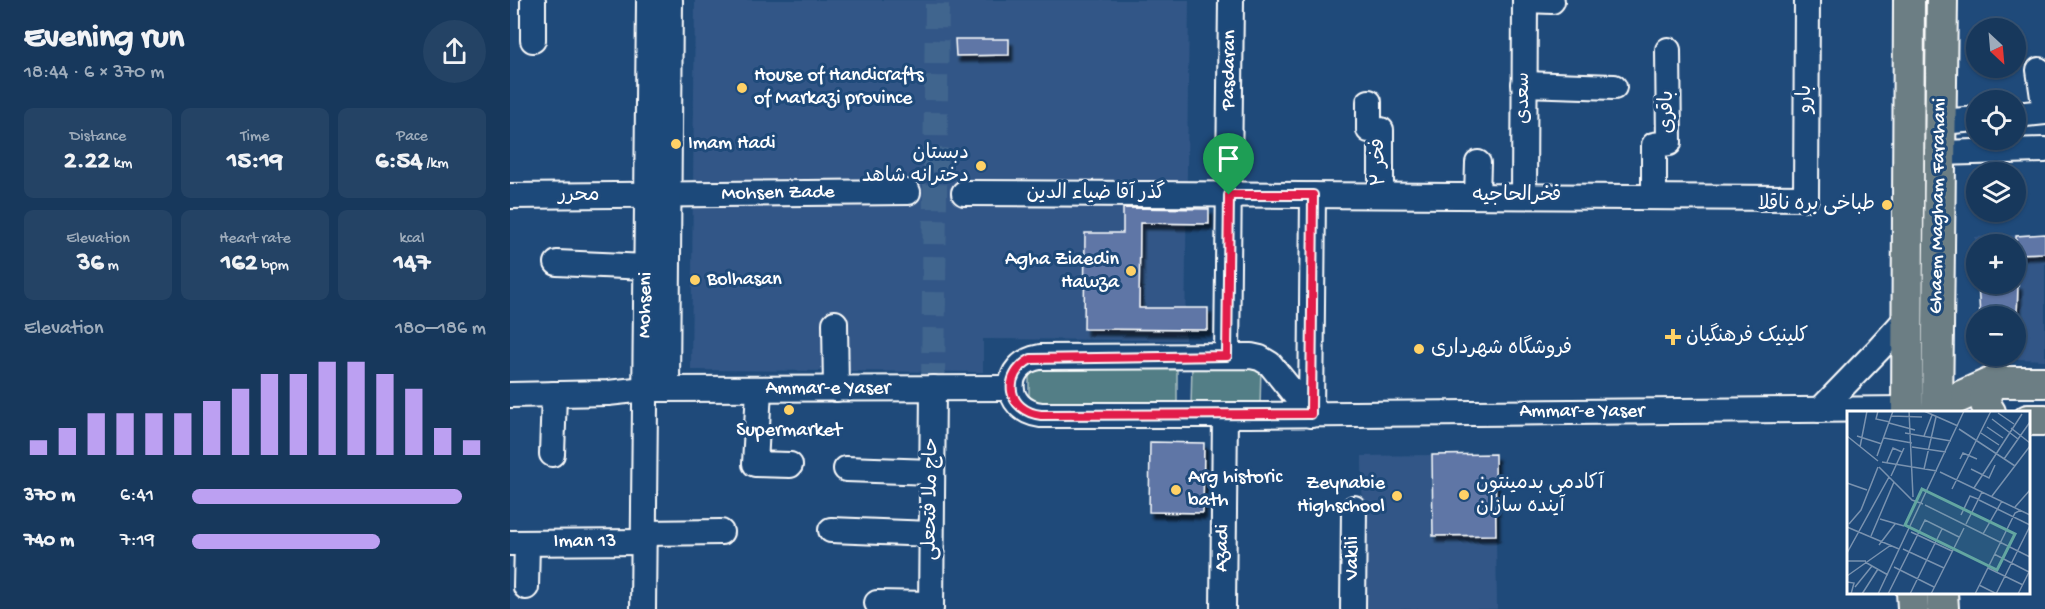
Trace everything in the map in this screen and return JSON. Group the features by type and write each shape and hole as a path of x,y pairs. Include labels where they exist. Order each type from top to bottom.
{"main road":[{"name":"Ghaem Magham Farahani","path":"1907,411 1910,0"},
{"name":"Ghaem Magham Farahani","path":"1942,0 1940,153 1947,411"},
{"path":"1990,411 1985,402 1985,392 1993,382"},
{"path":"1907,411 1947,411 1993,382 2045,382"},
{"path":"1942,594 1943,609"}],"street":[{"path":"532,0 533,40"},
{"name":"Mohseni","path":"649,0 658,195 646,267 656,389"},
{"name":"Mohseni","path":"643,609 656,389 660,0"},
{"path":"658,195 670,0"},
{"name":"Pasdaran","path":"1227,356 1231,0"},
{"path":"1525,0 1552,1"},
{"name":"سعدی","path":"1524,196 1525,0"},
{"name":"بارو","path":"1806,198 1807,0"},
{"name":"باقری","path":"1654,197 1654,145 1669,143 1668,50"},
{"path":"2026,114 2045,112 2039,70"},
{"path":"1524,84 1614,87"},
{"name":"فخر ۲","path":"1369,102 1369,130 1381,130 1381,195"},
{"path":"1940,123 1966,120"},
{"path":"1940,153 2045,150"},
{"path":"1477,196 1478,163"},
{"name":"Mohsen Zade","path":"658,195 908,192"},
{"name":"گذر آقا ضیاء الدین","path":"964,193 1229,195"},
{"name":"محرر","path":"510,196 658,195"},
{"name":"فخرالحاجیه","path":"1229,195 1806,198"},
{"path":"1311,414 1313,195"},
{"path":"557,263 646,267"},
{"path":"1820,410 1907,318"},
{"path":"835,324 836,388"},
{"path":"1011,388 1017,370 1031,359 1251,356 1270,364 1311,414"},
{"path":"759,388 755,464 790,465"},
{"name":"حاج ملا فتحعلی","path":"931,606 933,388"},
{"name":"Ammar-e Yaser","path":"510,395 608,393 656,389 1011,388 1017,404 1032,414 1225,416 1907,411"},
{"path":"552,454 554,394"},
{"name":"Azadi","path":"1223,609 1225,416"},
{"path":"846,469 932,472"},
{"name":"Vakili","path":"1353,609 1354,508"},
{"path":"831,530 931,534"},
{"name":"Iman 13","path":"526,587 518,543 721,532"},
{"name":"Mohseni","path":"648,536 654,609"},
{"path":"877,603 931,606"}],"shaded area":[{"path":"695,0 1189,0 1185,340 983,339 983,372 691,370"},
{"path":"2045,234 2045,360 2026,359 2026,306 1979,306 1979,294 2026,294 2026,235"},
{"name":"Zeynabie Highschool","path":"1431,455 1432,536 1496,536 1497,609 1363,609 1362,456"}],"green space":[{"path":"1029,363 1177,364 1177,407 1029,407"},
{"path":"1192,364 1261,365 1260,409 1191,408"}],"building":[{"path":"955,39 1009,39 1009,55 956,56"},
{"path":"1123,208 1209,209 1209,224 1140,223 1139,308 1208,308 1208,330 1084,329 1085,233 1123,233"},
{"path":"2045,234 2045,253 2026,254 2026,235"},
{"path":"1979,294 2018,294 2017,306 1979,306"},
{"name":"Arg historic bath","path":"1150,442 1204,443 1203,513 1149,512"},
{"name":"آکادمی بدمینتون آینده سازان","path":"1495,454 1496,535 1433,536 1432,455"}],"tunnel":[{"path":"933,388 937,0"}],"place":[{"name":"House of Handicrafts of Markazi province","path":"742,88"},
{"name":"Imam Hadi","path":"676,144"},
{"name":"دبستان دخترانه شاهد","path":"981,166"},
{"name":"طباخی بره ناقلا","path":"1887,205"},
{"name":"Agha Ziaedin Hawza","path":"1131,271"},
{"name":"Bolhasan","path":"695,280"},
{"name":"کلینیک فرهنگیان","path":"1673,337"},
{"name":"فروشگاه شهرداری","path":"1419,349"},
{"name":"Supermarket","path":"789,410"},
{"name":"Arg historic bath","path":"1176,490"},
{"name":"آکادمی بدمینتون آینده سازان","path":"1464,495"},
{"name":"Zeynabie Highschool","path":"1397,496"}],"route":[{"path":"1229,195 1313,195 1311,414 1041,415 1032,414 1017,404 1011,388 1013,378 1023,363 1031,359 1040,357 1227,356 1229,195"}]}
